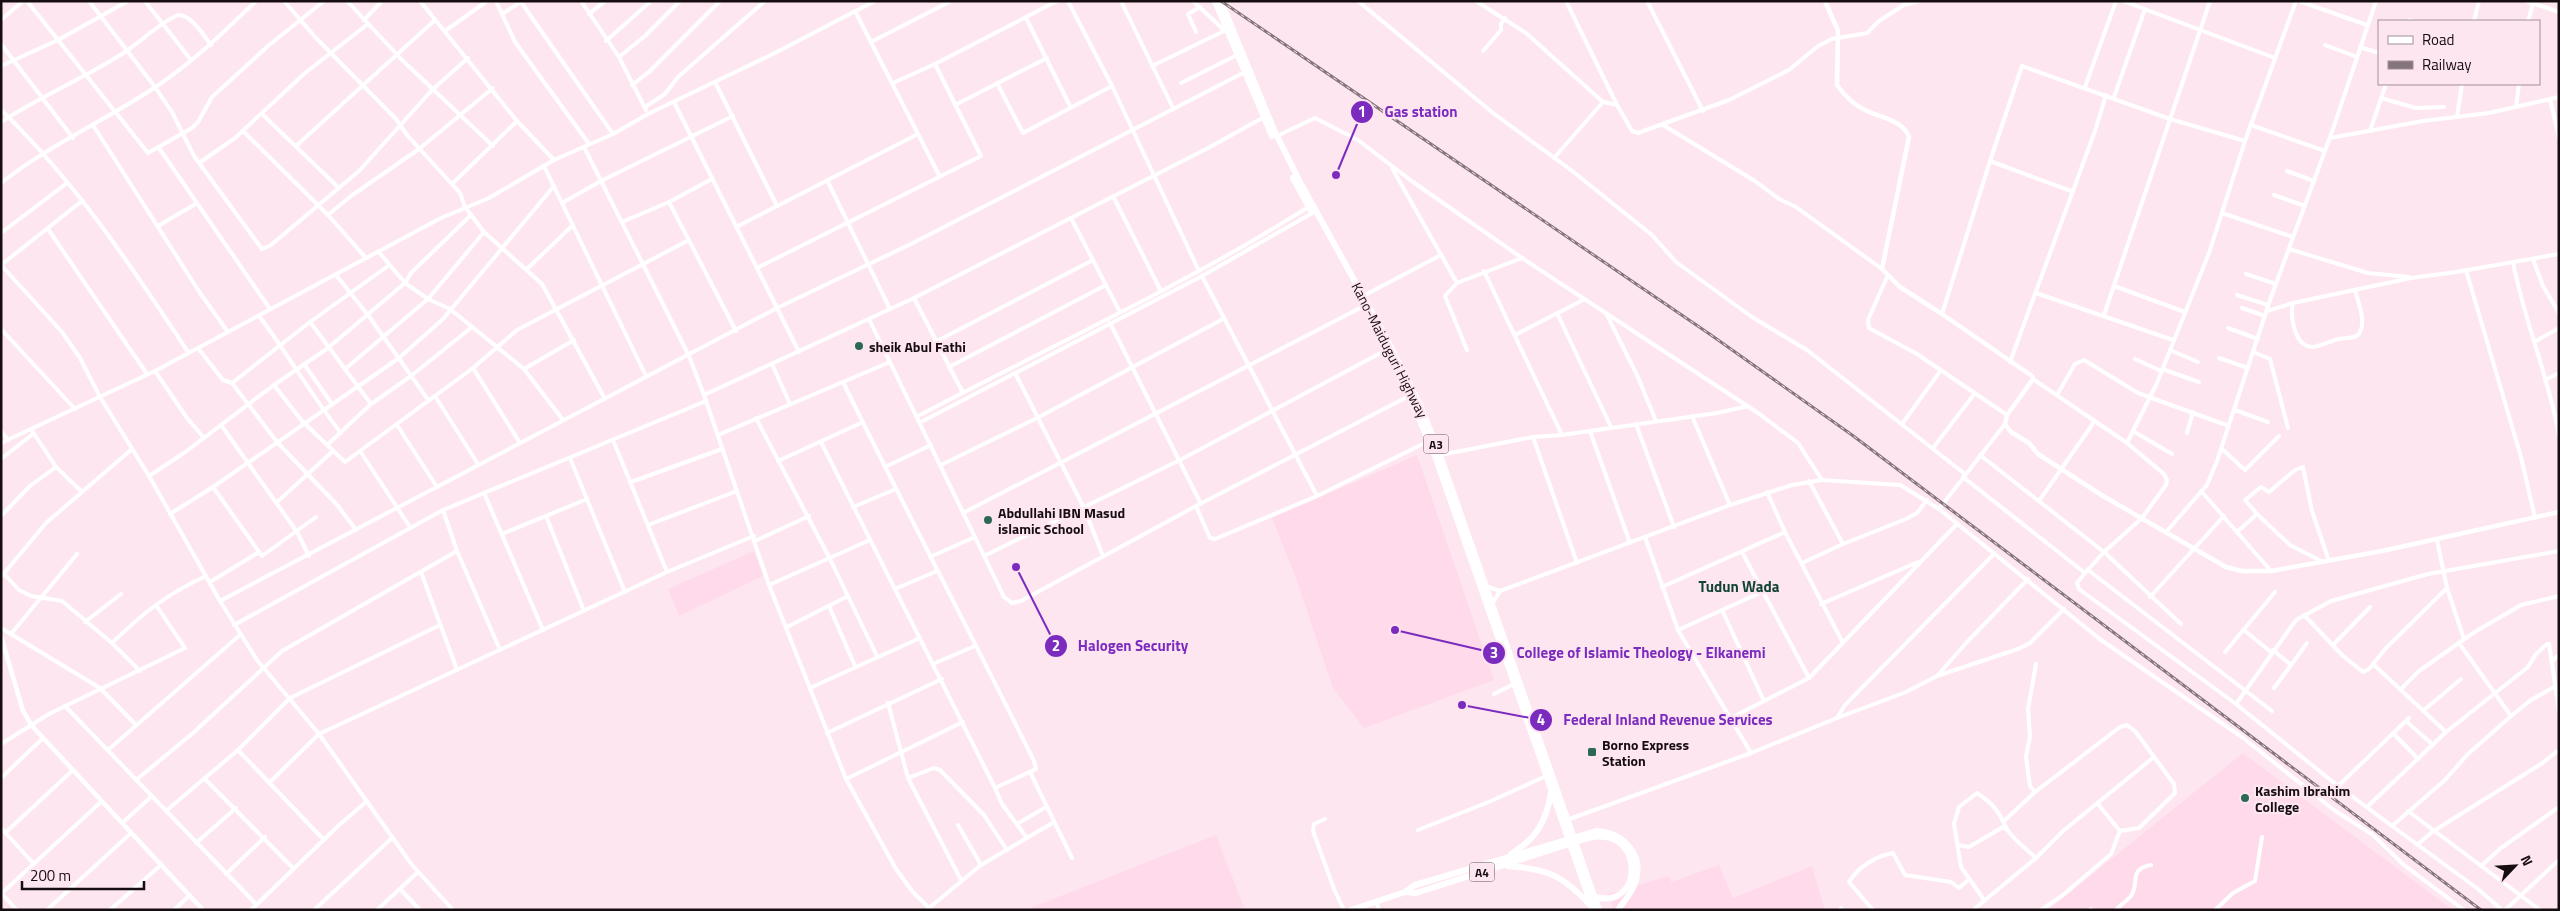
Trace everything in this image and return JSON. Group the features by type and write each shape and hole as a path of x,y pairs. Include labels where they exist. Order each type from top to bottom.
{"highway":[{"name":"Kano-Maiduguri Highway","path":"1215,1 1265,116 1312,209 1388,349 1410,395 1429,441 1592,908"},
{"name":"Kano-Maiduguri Highway","path":"1220,1 1265,116 1277,136 1312,209 1401,366 1440,454 1599,910"},
{"path":"1502,863 1539,831 1544,821 1552,792"},
{"name":"A4","path":"1351,910 1405,892 1416,892 1598,830 1610,832 1624,840 1634,852 1637,876 1632,891 1618,910"},
{"name":"A4","path":"1587,835 1602,836 1618,842 1629,856 1632,869 1630,884 1622,896 1610,901 1595,897"},
{"path":"1502,863 1538,868 1552,873 1564,880 1592,908"}],"street":[{"path":"1,20 23,1"},
{"path":"28,1 148,153 182,135 198,122 212,97 324,1"},
{"path":"89,1 172,112 182,135 199,163 262,248 271,245 359,171 433,89 468,58"},
{"path":"1,66 58,40 128,1"},
{"path":"145,1 191,60"},
{"path":"1,183 45,153 155,88 211,45 256,1"},
{"path":"284,1 330,53 401,125 419,149 460,193 465,207 484,232 542,284 558,308 605,399"},
{"path":"347,1 460,117 493,146"},
{"path":"199,163 243,131 306,73 366,22 382,1"},
{"path":"420,1 517,121 554,160"},
{"path":"445,31 487,1"},
{"path":"496,1 515,42 589,144"},
{"path":"502,14 522,1 613,134"},
{"path":"581,1 606,41 619,57 648,114"},
{"path":"589,14 606,1"},
{"path":"606,41 651,1"},
{"path":"619,57 645,36 680,1"},
{"path":"632,85 649,72 720,1"},
{"path":"645,107 666,94 678,77 765,1"},
{"path":"1,444 155,371 378,251 465,207 489,198 554,160 613,134 648,114 874,1"},
{"path":"871,42 951,1"},
{"path":"893,82 935,64 1057,1"},
{"path":"1068,1 1112,86 1199,271"},
{"path":"1122,1 1172,108"},
{"path":"1193,1 1230,36"},
{"path":"1358,1 1493,113 1652,235 1676,262 1752,317 1807,350 2087,572 2272,711"},
{"path":"1476,1 1526,33 1602,102 1617,106"},
{"path":"1566,1 1617,106 1632,131 1644,132 1703,111 1785,72 1810,50 1838,38 1867,33 1896,9 1919,1"},
{"path":"1648,1 1703,111"},
{"path":"1825,1 1835,20 1838,38 1837,85 1843,93 1864,110 1906,130 1909,137 1882,260 1882,269"},
{"path":"2085,87 2116,1"},
{"path":"2123,1 2276,58"},
{"path":"2104,315 2210,1"},
{"path":"2128,443 2162,370 2209,253 2245,141 2298,1 2367,24"},
{"path":"2166,532 2206,485 2222,449 2268,305 2330,138 2376,1"},
{"path":"2474,20 2479,1"},
{"path":"2526,1 2559,12"},
{"path":"2528,20 2533,4"},
{"path":"1196,32 1188,14 1200,7"},
{"path":"2114,97 2145,9"},
{"path":"855,11 939,175"},
{"path":"1,122 126,51 174,16 183,15 211,45"},
{"path":"1026,18 1071,108"},
{"path":"1483,52 1501,30 1501,24 1505,18"},
{"path":"296,146 435,20"},
{"path":"1152,66 1224,30"},
{"path":"1,44 73,138"},
{"path":"2325,45 2357,57"},
{"path":"2360,47 2378,53"},
{"path":"1181,83 1237,55"},
{"path":"955,105 1047,58"},
{"path":"756,268 848,223 939,175 981,156 935,64"},
{"path":"1942,314 2022,66 2170,118 2245,141"},
{"path":"220,601 310,556 478,464 777,308 1245,72"},
{"path":"715,82 777,206"},
{"path":"997,83 1023,133 1112,86"},
{"path":"2370,130 2386,85"},
{"path":"2457,117 2462,85"},
{"path":"2516,108 2519,85"},
{"path":"328,215 351,196 419,149 460,117 492,88"},
{"path":"2010,362 2106,95"},
{"path":"2330,138 2370,130 2516,108 2559,97"},
{"path":"2381,98 2416,108 2444,107"},
{"path":"2550,99 2559,138"},
{"path":"674,102 799,352"},
{"path":"1554,158 1602,102"},
{"path":"1,110 45,153 131,267 188,352"},
{"path":"262,114 339,188"},
{"path":"562,203 601,181 692,138 732,116"},
{"path":"704,395 890,310 1153,176 1265,116"},
{"path":"1277,136 1315,118 1358,140 1391,166 1522,258 1748,406 1798,443 1822,480"},
{"path":"452,184 517,121"},
{"path":"1663,125 1796,208 1882,269 1887,277 2094,422 2128,443 2152,462 2167,480 2142,518 2104,552 2077,583 2079,590 2236,704 2338,786 2504,910 2559,860"},
{"path":"2251,125 2325,151"},
{"path":"93,126 228,332"},
{"path":"243,131 328,215 366,258"},
{"path":"736,227 918,134"},
{"path":"584,147 688,356 704,395 769,585 827,733 846,779 896,869 912,891 930,909 961,880 1054,822"},
{"path":"159,148 270,309"},
{"path":"1990,161 2071,191"},
{"path":"544,166 646,376"},
{"path":"1391,166 1457,282"},
{"path":"2287,171 2314,181"},
{"path":"622,222 669,202 712,178"},
{"path":"827,180 890,310"},
{"path":"1,233 67,183"},
{"path":"170,514 213,487 398,358 443,319 554,186"},
{"path":"2274,195 2305,206"},
{"path":"1113,196 1161,291"},
{"path":"82,201 1,264 62,332 80,358 100,397 149,476 234,625 263,667 319,734 418,872 453,910"},
{"path":"669,202 736,331"},
{"path":"158,226 197,203"},
{"path":"918,416 1161,291 1312,209"},
{"path":"921,422 1202,276 1312,209"},
{"path":"2222,213 2293,237"},
{"path":"149,476 328,348 405,283 411,272 471,215"},
{"path":"1071,218 1120,312"},
{"path":"527,269 572,226"},
{"path":"48,229 147,374"},
{"path":"345,370 428,299 484,232"},
{"path":"274,385 305,424 345,462 473,368 517,330 689,240"},
{"path":"2288,249 2368,273 2411,278"},
{"path":"378,251 388,266 405,283 428,299 450,309 524,369 563,420"},
{"path":"1363,296 1441,255"},
{"path":"2242,308 2266,314 2293,303 2411,278 2557,255 2559,260"},
{"path":"1467,350 1445,296 1457,282 1522,258"},
{"path":"2533,259 2543,286 2559,313"},
{"path":"936,342 1092,260"},
{"path":"2514,262 2519,294 2536,341 2558,433"},
{"path":"232,383 282,346 310,322 351,295 388,266"},
{"path":"2466,270 2521,457 2535,518"},
{"path":"1484,271 1562,435"},
{"path":"2246,274 2276,284"},
{"path":"336,275 368,315 429,401"},
{"path":"1202,276 1317,496"},
{"path":"1887,277 1868,320 1869,328 1917,354 2007,416"},
{"path":"949,367 1106,286"},
{"path":"2114,286 2185,312"},
{"path":"2293,303 2290,316 2293,326 2300,340 2306,346 2313,347 2341,338 2355,337 2360,332 2363,321 2354,290"},
{"path":"2036,293 2173,340"},
{"path":"2238,295 2268,305"},
{"path":"914,298 963,393"},
{"path":"1515,335 1585,299"},
{"path":"963,513 1364,306"},
{"path":"1604,311 1637,375 1656,421"},
{"path":"1557,313 1611,426"},
{"path":"258,316 282,346 323,410 341,433"},
{"path":"870,319 1004,597 1012,603 1021,601 1196,506 1410,395"},
{"path":"941,465 1038,418 1224,319"},
{"path":"310,322 371,404"},
{"path":"1110,323 1201,504"},
{"path":"1,328 76,409"},
{"path":"327,445 371,404 411,376 472,328"},
{"path":"2228,328 2258,339"},
{"path":"2536,341 2559,328"},
{"path":"524,369 574,340"},
{"path":"198,348 223,380 232,383 277,442 338,506 356,530"},
{"path":"984,556 1180,460 1388,349"},
{"path":"2170,350 2198,362"},
{"path":"2254,352 2270,359 2288,428"},
{"path":"2219,358 2248,368"},
{"path":"2135,359 2199,382"},
{"path":"2057,396 2076,364 2084,360 2149,398 2229,426"},
{"path":"718,435 890,362"},
{"path":"304,364 332,404"},
{"path":"772,364 790,404"},
{"path":"473,368 520,443"},
{"path":"1902,424 1941,370"},
{"path":"155,371 187,418 204,438"},
{"path":"1015,373 1084,508 1104,556"},
{"path":"2544,380 2559,373"},
{"path":"1939,509 2005,424 2007,416 2034,379"},
{"path":"843,382 1034,761 1036,769 995,788"},
{"path":"1933,448 1975,393"},
{"path":"435,396 478,464"},
{"path":"234,625 443,510 706,401"},
{"path":"1440,454 1533,437 1590,431 1611,426 1692,416 1748,406"},
{"path":"2235,410 2268,422"},
{"path":"2186,433 2193,412"},
{"path":"1692,416 1730,505"},
{"path":"756,418 809,516 877,656"},
{"path":"778,461 863,422"},
{"path":"2039,501 2062,471 2094,422"},
{"path":"1636,424 1674,527"},
{"path":"2005,424 2011,432 2029,443 2038,454 2062,471 2226,567 2253,573 2329,561 2437,540 2559,512"},
{"path":"221,425 297,532 310,556"},
{"path":"396,425 437,486"},
{"path":"31,429 56,467 80,492"},
{"path":"1,431 8,440"},
{"path":"1590,431 1630,543"},
{"path":"2133,431 2172,454"},
{"path":"1,459 33,434"},
{"path":"2222,449 2245,470 2279,436"},
{"path":"1533,437 1577,563"},
{"path":"613,440 667,572"},
{"path":"1196,506 1212,540 1317,496 1429,441"},
{"path":"821,442 942,679 1002,804 1027,838"},
{"path":"885,466 931,445"},
{"path":"132,449 46,523 2,576 19,590 30,596 62,601 112,643 140,671"},
{"path":"631,482 722,449"},
{"path":"276,502 333,451"},
{"path":"360,451 410,527"},
{"path":"1980,455 2104,552 2180,624"},
{"path":"570,458 625,592"},
{"path":"1,516 30,486 56,467"},
{"path":"2323,562 2290,545 2245,500 2260,487 2271,492 2295,470 2303,467 2312,510 2329,561"},
{"path":"1492,604 1500,591 1767,492 1809,481 1822,480 1900,485 1939,509 1956,525 2028,579 2101,640 2248,742 2334,810 2373,835 2404,865 2464,910"},
{"path":"1809,481 1843,544"},
{"path":"213,487 262,556 316,517"},
{"path":"853,507 896,489"},
{"path":"648,526 737,491"},
{"path":"1767,492 1785,532 1842,643"},
{"path":"2201,492 2271,571"},
{"path":"484,493 543,630"},
{"path":"502,534 587,499"},
{"path":"1802,563 1843,544 1906,519 1917,513 1926,500"},
{"path":"443,510 457,551 500,650"},
{"path":"2238,532 2257,514"},
{"path":"546,516 584,611"},
{"path":"270,782 319,734 667,572 809,516"},
{"path":"2150,597 2224,516"},
{"path":"1731,718 1809,678 1956,525"},
{"path":"1662,587 1785,532"},
{"path":"930,557 975,537"},
{"path":"1645,537 1678,630 1751,753"},
{"path":"769,585 870,540"},
{"path":"2437,540 2447,588 2464,639"},
{"path":"136,780 193,733 282,651 457,551"},
{"path":"2236,704 2296,620 2331,601 2444,572 2559,551"},
{"path":"210,582 259,552"},
{"path":"1742,552 1809,678"},
{"path":"11,634 77,554"},
{"path":"1836,718 1845,705 1994,554"},
{"path":"1821,604 1920,562"},
{"path":"895,589 937,571"},
{"path":"421,572 456,670"},
{"path":"112,643 144,612 176,590 206,576"},
{"path":"1937,676 2028,579"},
{"path":"1486,586 1500,591"},
{"path":"2304,615 2363,672 2447,588"},
{"path":"1678,630 1764,591"},
{"path":"2225,652 2275,592"},
{"path":"85,622 121,594"},
{"path":"787,627 848,596"},
{"path":"2401,689 2419,671 2464,639 2521,605 2559,596"},
{"path":"1,744 64,706 185,648 156,605"},
{"path":"829,606 854,666"},
{"path":"2333,645 2370,607"},
{"path":"1567,820 1751,753 1906,692 1937,676 1999,656 2030,643 2064,608"},
{"path":"1722,610 1764,701"},
{"path":"166,811 238,750 290,698 440,625"},
{"path":"1,628 39,653 100,688 136,725"},
{"path":"2244,630 2291,665"},
{"path":"108,750 241,634"},
{"path":"1,636 23,711 32,726 202,910"},
{"path":"810,688 854,666 920,638"},
{"path":"2274,688 2307,643"},
{"path":"2459,643 2511,716"},
{"path":"2367,807 2446,732 2528,667 2536,654 2547,644 2549,644 2559,711"},
{"path":"934,664 975,646"},
{"path":"2552,661 2559,655"},
{"path":"2035,792 2030,786 2026,757 2030,736 2028,709 2036,664"},
{"path":"2373,664 2446,732"},
{"path":"827,733 942,679"},
{"path":"2424,710 2461,679"},
{"path":"1494,694 1514,684"},
{"path":"2392,826 2445,780 2467,755 2511,716 2531,700 2554,687"},
{"path":"888,703 908,778 961,880"},
{"path":"64,706 256,904"},
{"path":"2338,786 2408,719 2432,745"},
{"path":"846,779 963,722"},
{"path":"2005,820 2035,792 2120,727 2127,725 2135,731 2174,784 2175,793 2139,828 2120,831"},
{"path":"2393,734 2418,759"},
{"path":"1,778 42,739"},
{"path":"238,750 324,840"},
{"path":"2417,845 2432,832 2541,764 2559,750"},
{"path":"1974,910 2036,858 2063,831 2154,757"},
{"path":"908,778 934,768 940,770 984,814 1008,850"},
{"path":"5,833 73,770"},
{"path":"1030,772 1072,858"},
{"path":"1418,830 1491,801 1546,776"},
{"path":"206,778 293,868"},
{"path":"1984,900 1976,886 1968,880 1961,867 1954,824 1956,813 1977,792 1991,803 2005,820 2008,830"},
{"path":"122,823 152,796"},
{"path":"9,910 15,908 2,893 102,801"},
{"path":"251,910 293,868 367,802"},
{"path":"2098,804 2120,831"},
{"path":"1017,824 1046,807"},
{"path":"2481,866 2501,848 2559,807"},
{"path":"196,843 236,808"},
{"path":"2408,812 2432,832 2540,910"},
{"path":"1325,819 1314,824 1313,831 1334,889 1344,910"},
{"path":"958,825 981,866"},
{"path":"1,828 34,864"},
{"path":"1958,844 1969,847 2003,828 2008,830 2036,858"},
{"path":"2041,910 2064,895 2111,854 2120,831"},
{"path":"48,910 131,833"},
{"path":"226,874 265,837"},
{"path":"2215,910 2233,893 2255,881 2262,837"},
{"path":"314,910 392,838"},
{"path":"1873,910 1850,882 1856,872 1886,854 1893,853 1905,875 1951,882 1959,888 1968,880"},
{"path":"110,910 161,865"},
{"path":"2116,910 2132,895 2137,872 2144,866 2151,865"},
{"path":"377,910 418,872"},
{"path":"400,888 420,910"},
{"path":"174,910 190,895"},
{"path":"1376,901 1379,910"}],"shaded area":[{"path":"1417,455 1494,680 1364,728 1333,688 1297,581 1272,518"},
{"path":"754,551 763,576 679,616 668,589"},
{"name":"Kashim Ibrahim College","path":"2243,753 2453,910 2048,910"},
{"path":"1216,835 1245,910 1025,910"},
{"path":"1719,865 1733,898 1812,866 1825,910 1614,910 1608,894 1669,876 1671,882"}],"railway":[{"path":"1221,1 1711,335 1852,435 2481,910"}],"place":[{"name":"Gas station","path":"1336,175"},
{"name":"sheik Abul Fathi","path":"859,346"},
{"name":"Abdullahi IBN Masud islamic School","path":"988,520"},
{"name":"Halogen Security","path":"1016,567"},
{"name":"College of Islamic Theology - Elkanemi","path":"1395,630"},
{"name":"Federal Inland Revenue Services","path":"1462,705"},
{"name":"Borno Express Station","path":"1592,752"},
{"name":"Kashim Ibrahim College","path":"2245,798"}],"district":[{"name":"Tudun Wada","path":"1739,586"}]}
